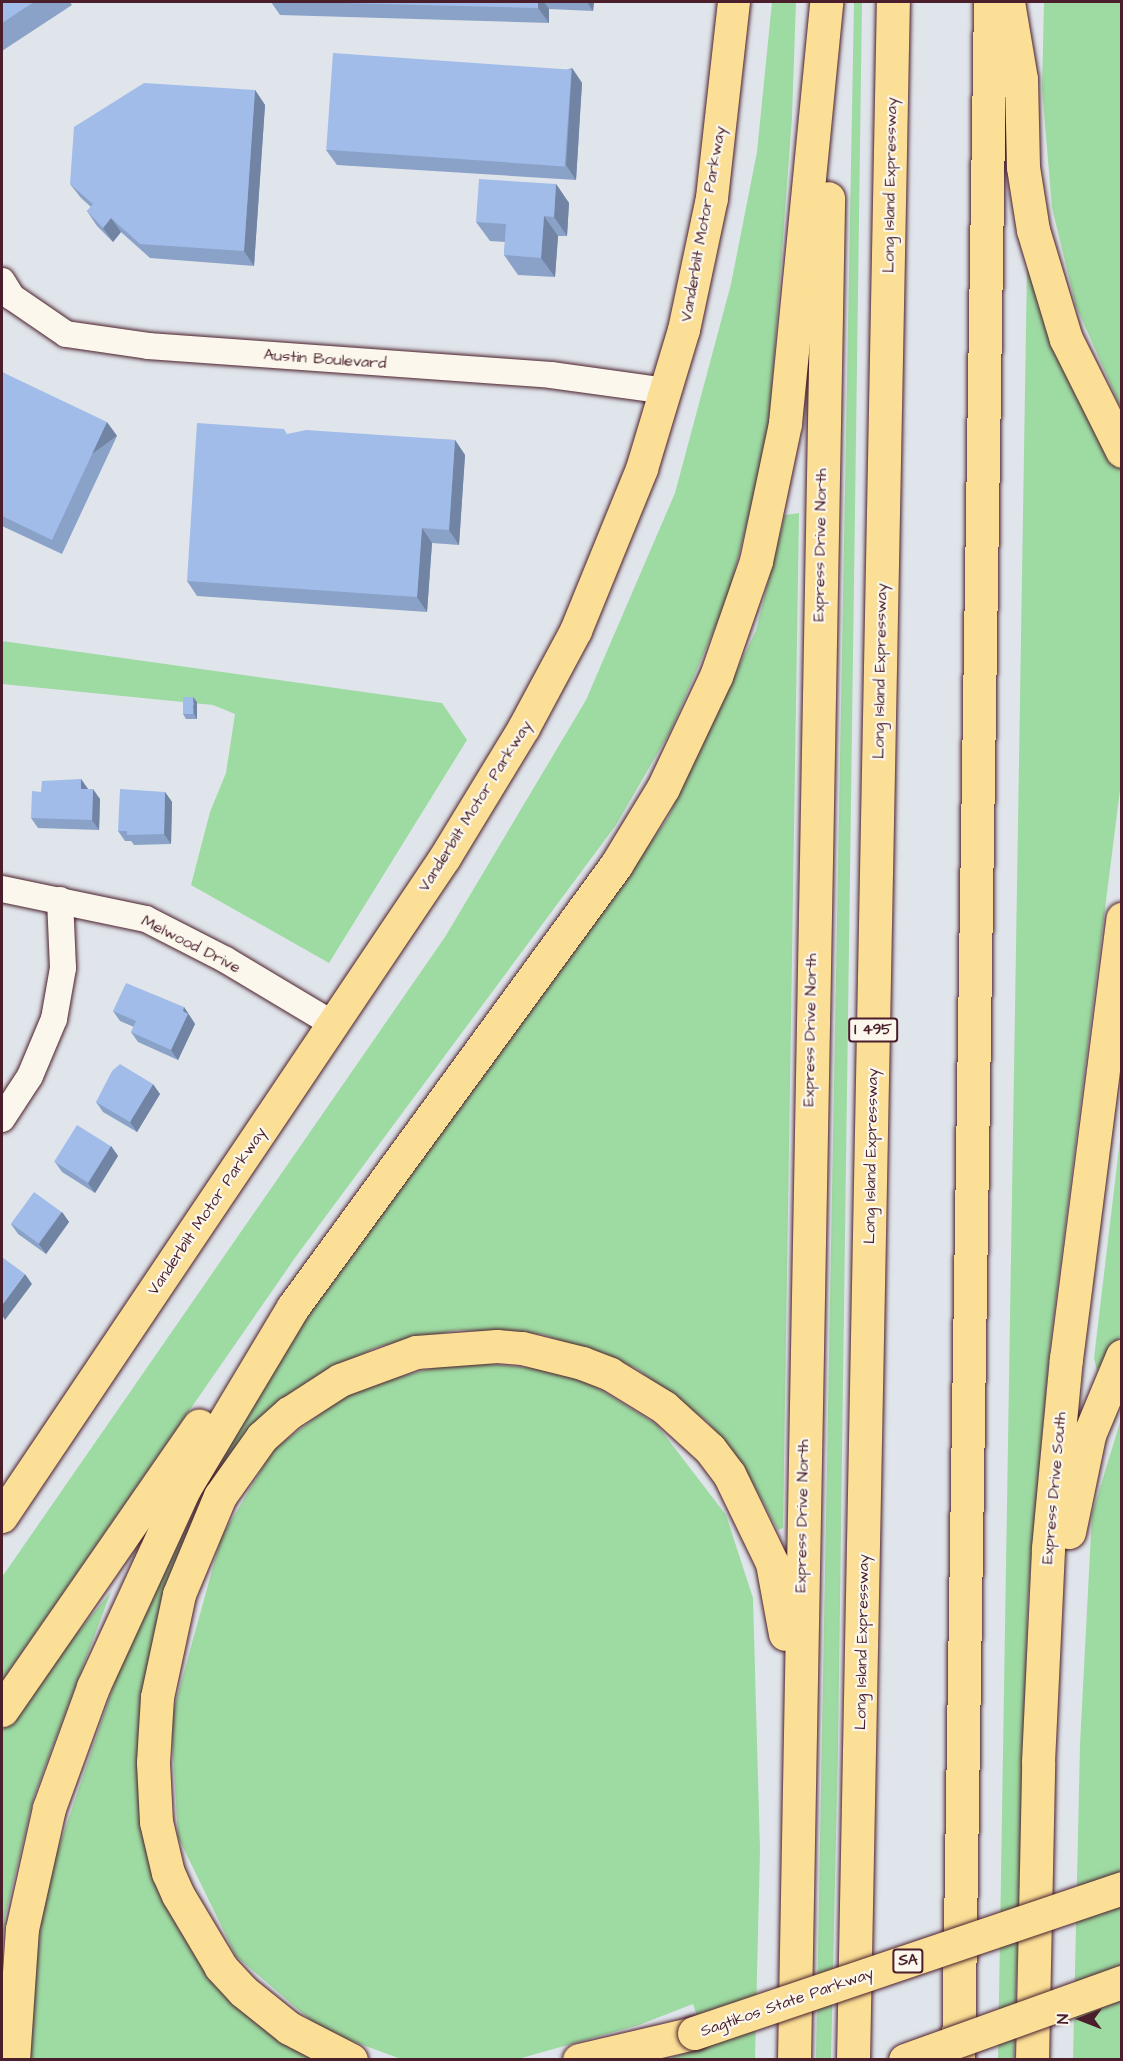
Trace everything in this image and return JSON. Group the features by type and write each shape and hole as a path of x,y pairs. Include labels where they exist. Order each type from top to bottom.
{"highway":[{"path":"2,1710 191,1437 293,1307 616,865 663,788 716,676 756,561 785,423 826,2"},
{"name":"Express Drive North","path":"794,2060 832,2"},
{"name":"Long Island Expressway","path":"853,2060 893,2"},
{"path":"958,2060 990,2"},
{"path":"1008,2 1020,80 1022,157 1033,230 1066,339 1122,451"},
{"name":"Express Drive South","path":"1032,2060 1041,1675 1062,1399 1122,919"},
{"path":"13,2060 17,1973 29,1888 49,1808 77,1728 126,1610 184,1489 249,1375 293,1307"},
{"path":"351,2060 289,2028 243,1991 221,1967 190,1918 168,1873 153,1793 159,1685 169,1631 185,1577 220,1496 262,1437 289,1413 340,1380 390,1359 471,1346 550,1353 610,1374 638,1390 672,1414 710,1449 729,1474 759,1531 780,1597 799,1725"},
{"path":"1041,1675 1079,1473 1089,1435 1122,1356"},
{"name":"Sagtikos State Parkway","path":"623,2060 694,2033 1122,1888"},
{"path":"905,2060 1122,1982"},
{"path":"579,2060 694,2033"}],"main road":[{"name":"Vanderbilt Motor Parkway","path":"2,1516 444,858 549,683 605,565 667,391 692,300 710,208 734,2"}],"street":[{"name":"Austin Boulevard","path":"2,281 12,297 66,334 148,346 551,375 667,391"},
{"name":"Melwood Drive","path":"2,889 146,919 236,966 333,1024"},
{"path":"2,1119 30,1076 54,1020 63,968 60,900"}],"green space":[{"path":"772,2 796,2 792,117 768,440 728,597 671,730 616,825 297,1255 2,1681 2,1577 445,937 586,700 675,493 731,284 757,152"},
{"path":"854,2 862,2 838,1747 831,2059 816,2060"},
{"path":"1044,2 1121,2 1121,408 1076,306 1052,208 1042,89"},
{"path":"1027,266 1121,463 1122,774 1050,1346 1028,1597 1014,2059 998,2060"},
{"path":"799,513 783,1528 778,1530 743,1465 708,1422 636,1368 542,1334 457,1330 376,1347 294,1390 221,1475 144,1702 208,1971 335,2059 31,2060 29,2032 45,1888 125,1652 207,1486 286,1343 420,1152 536,1003 668,818 756,630 785,515"},
{"path":"2,641 442,703 467,740 329,963 191,885 210,812 226,773 235,714 213,705 2,684"},
{"path":"1121,1131 1121,1335 1097,1371 1094,1358"},
{"path":"460,1361 572,1372 657,1425 726,1515 753,1598 760,1850 755,2059 667,2059 707,2046 693,2004 639,2025 518,2059 401,2059 322,2030 236,1956 178,1837 171,1719 221,1538 273,1450 353,1389"},
{"path":"1121,1419 1121,2059 1073,2060 1080,1744 1092,1514"},
{"path":"111,1592 34,1796 5,1917 2,1962 2,1731 29,1691"}],"building":[{"path":"2,2 34,2 2,23"},
{"path":"304,2 538,2 538,8"},
{"path":"333,53 571,70 565,166 326,150"},
{"path":"144,83 255,90 244,251 140,244 111,218 103,228 87,211 93,204 70,184 74,127"},
{"path":"479,179 556,184 554,217 544,216 541,258 504,255 506,224 476,222"},
{"path":"2,372 107,422 52,540 2,516"},
{"path":"197,423 284,429 287,434 306,430 455,440 449,530 422,528 417,597 187,581"},
{"path":"183,697 193,697 193,714 183,714"},
{"path":"81,779 81,789 93,789 92,820 31,818 32,791 41,792 42,781"},
{"path":"120,789 165,792 164,834 127,835 127,831 118,831"},
{"path":"126,983 184,1007 183,1011 188,1014 171,1050 131,1032 136,1021 113,1011"},
{"path":"120,1064 153,1084 130,1122 96,1102 112,1071"},
{"path":"77,1125 111,1146 88,1183 54,1161"},
{"path":"34,1192 62,1212 39,1244 11,1224"},
{"path":"2,1257 25,1274 2,1305"}]}
